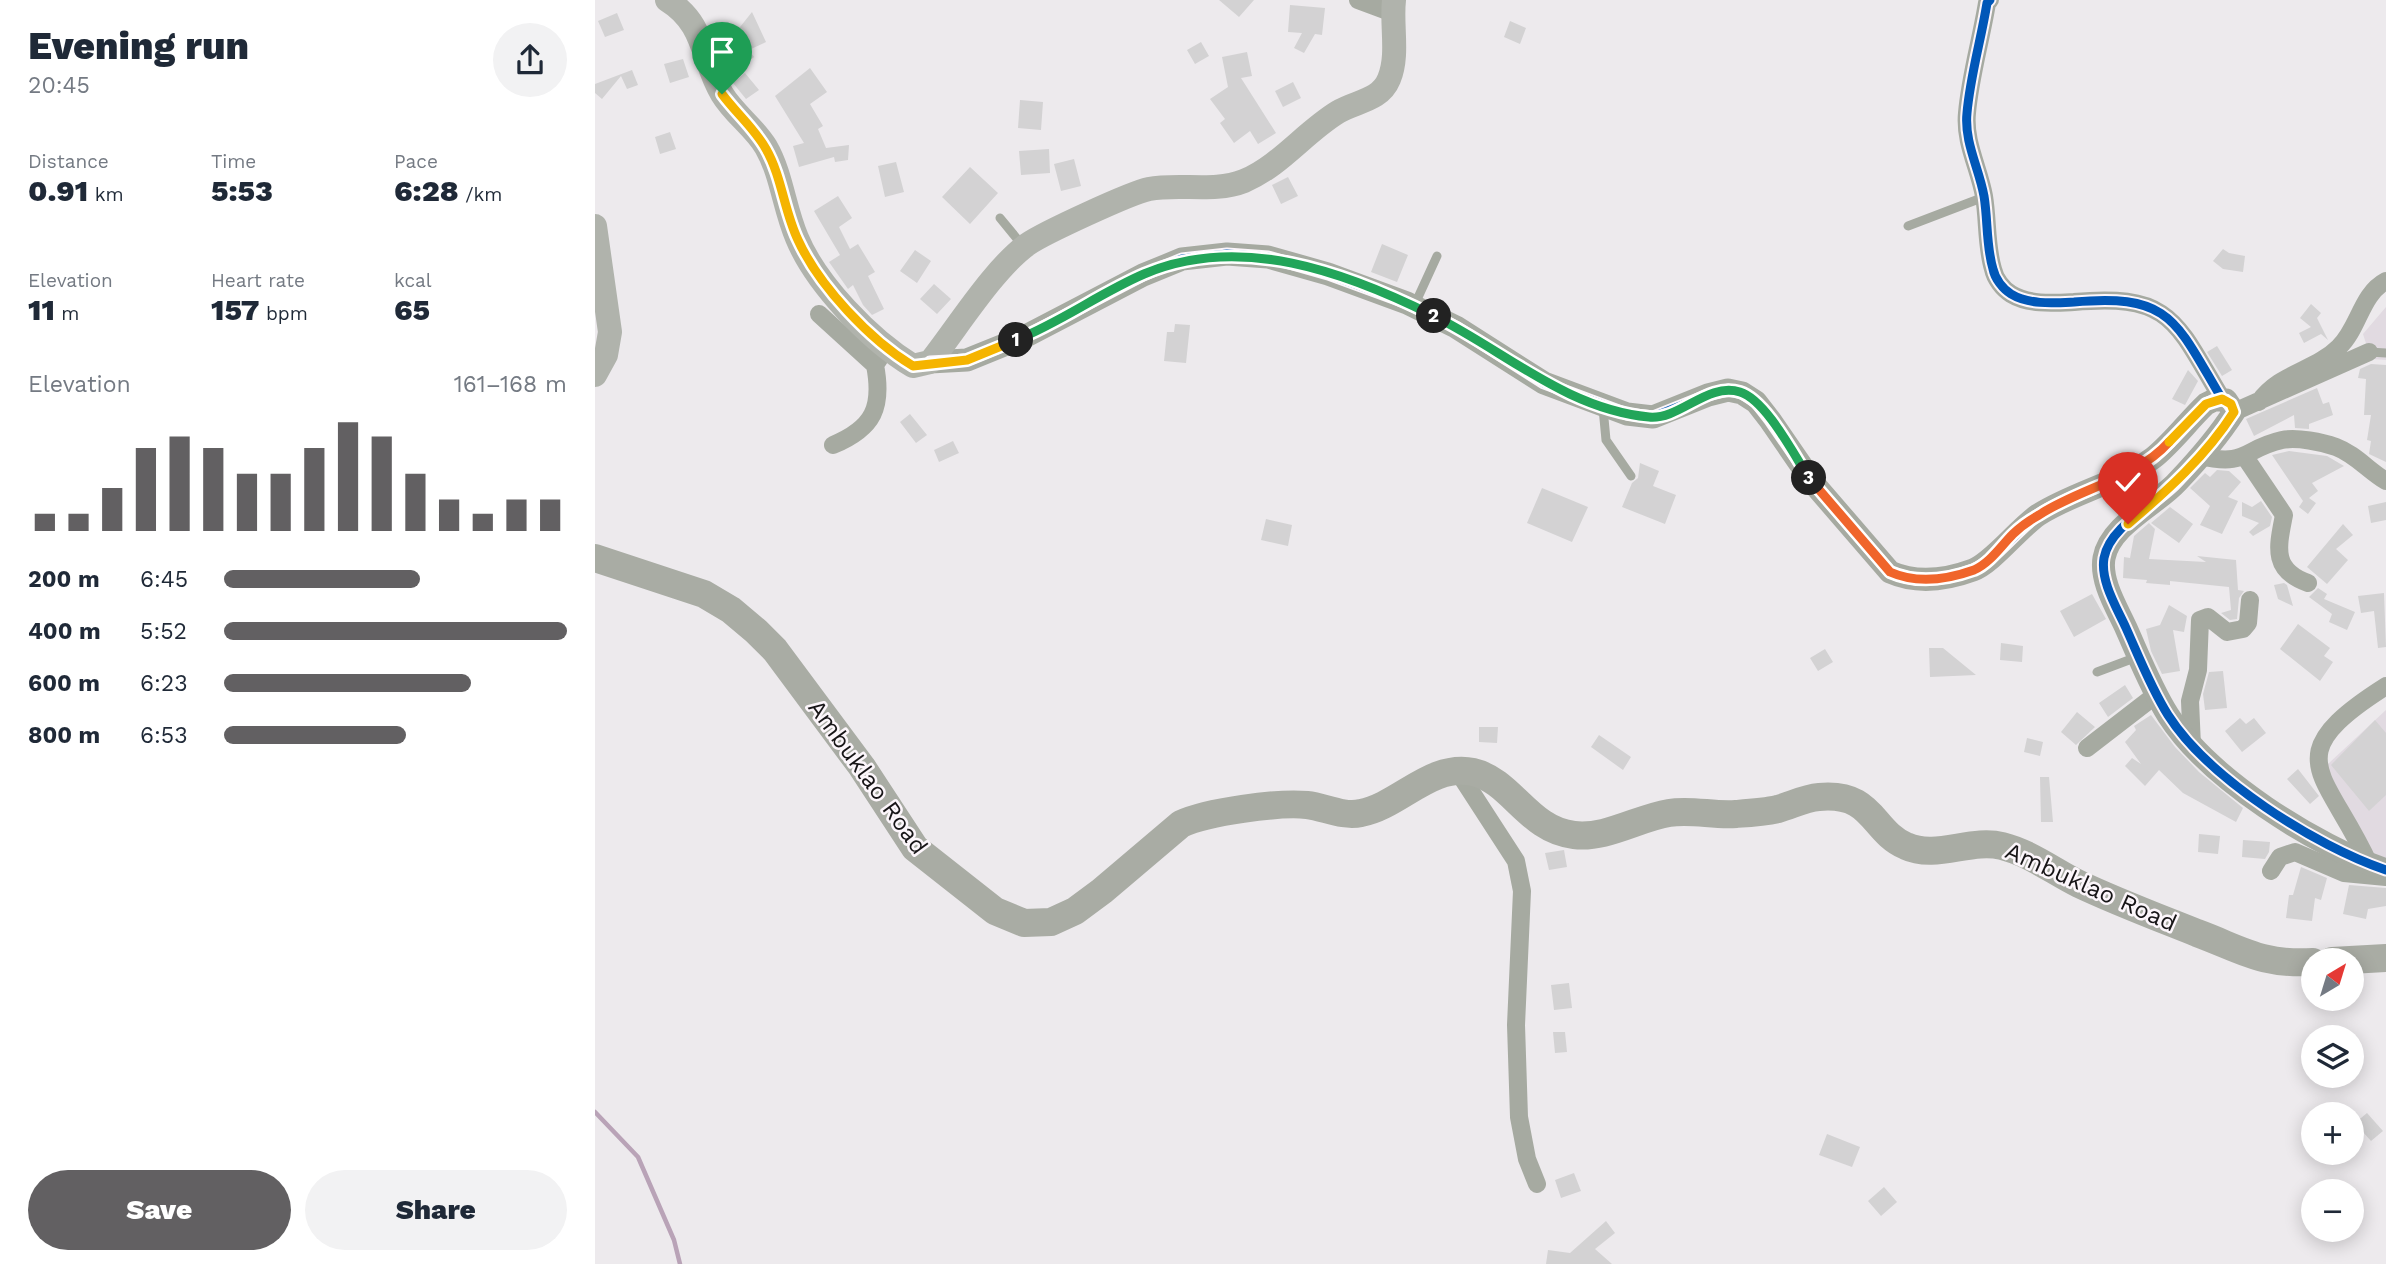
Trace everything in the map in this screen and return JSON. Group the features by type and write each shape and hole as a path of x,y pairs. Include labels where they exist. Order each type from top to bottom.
{"main road":[{"path":"667,0 697,28 722,94 766,147 777,172 798,240 815,270 871,334 881,356 913,366 930,362 1012,257 1024,248 1147,189 1213,187 1241,182 1262,172 1321,123 1349,106 1376,97 1389,80 1394,60 1394,6"},
{"path":"595,226 610,332 606,355 595,375"},
{"name":"Ambuklao Road","path":"595,558 704,594 731,610 756,631 775,650 862,767 915,849 995,911 1024,923 1051,922 1075,911 1181,824 1195,818 1215,812 1305,805 1352,815 1366,812 1421,783 1457,770 1476,772 1494,782 1541,824 1577,836 1595,834 1670,813 1733,814 1777,809 1819,797 1837,797 1855,802 1905,846 1922,850 1999,845 2020,852 2089,888 2238,952 2290,963 2301,963"},
{"path":"2364,959 2386,958"}],"street":[{"path":"1357,0 1394,6"},
{"path":"1988,1 1966,115 1969,145 1984,197 1993,271 2000,284 2011,294 2028,301 2060,303 2108,299 2138,301 2156,308 2172,322 2190,346 2228,405"},
{"path":"930,362 967,360 1024,337 1143,275 1182,259 1227,254 1268,257 1328,274 1414,306 1456,327 1543,383 1603,406 1653,417 1707,395 1728,390 1742,393 1756,402 1814,484 1890,572 1907,580 1928,580 1976,569 1997,552 2014,532 2038,515 2065,499 2151,459 2206,404 2259,402 2377,352"},
{"path":"2259,402 2274,385 2328,357 2341,346 2374,289 2386,281"},
{"path":"819,314 881,356 880,392 876,409 849,438 833,445"},
{"path":"2228,405 2199,456 2176,484 2117,535 2104,558 2110,591 2168,715 2192,746 2225,776 2289,822 2380,870"},
{"path":"2199,456 2223,461 2245,457 2279,440 2297,440 2343,450 2385,483"},
{"path":"2245,457 2284,515 2277,549 2282,562 2296,578 2308,583"},
{"path":"2192,746 2190,701 2198,670 2200,620 2208,617 2227,632 2243,629 2248,623 2250,600"},
{"path":"2380,870 2325,783 2318,758 2327,731 2386,686"},
{"path":"2087,748 2157,694"},
{"path":"1457,770 1516,861 1522,891 1516,1025 1518,1107 1527,1159 1537,1184"},
{"path":"2270,871 2280,857 2295,852 2344,873 2380,870"}],"lane":[{"path":"1908,226 1984,197"},
{"path":"1000,218 1024,248"},
{"path":"1414,306 1437,256"},
{"path":"1603,406 1602,422 1606,440 1631,476"},
{"path":"2097,672 2139,656"}],"shaded area":[{"path":"2386,307 2386,360 2371,359 2363,334"},
{"path":"2386,710 2386,860 2369,852 2329,786 2328,764"}],"building":[{"path":"1219,0 1254,0 1239,17"},
{"path":"1290,5 1325,8 1322,35 1315,34 1304,53 1294,48 1302,33 1288,32"},
{"path":"752,12 766,42 749,50 754,57 736,70 717,42 732,28 736,32"},
{"path":"617,13 624,30 605,37 598,21"},
{"path":"1510,21 1526,28 1520,44 1504,37"},
{"path":"1201,42 1209,56 1195,64 1187,50"},
{"path":"1247,52 1252,76 1241,78 1276,133 1258,144 1250,131 1234,143 1220,123 1225,119 1210,99 1228,87 1222,57"},
{"path":"683,59 689,77 670,83 664,64"},
{"path":"810,68 827,92 810,104 823,126 818,129 826,148 849,145 848,160 835,162 834,157 799,167 793,146 804,143 775,96"},
{"path":"632,70 638,85 627,89 621,76 602,99 595,93 595,84"},
{"path":"745,73 759,90 746,99 733,83"},
{"path":"1293,82 1301,98 1283,107 1275,91"},
{"path":"1020,100 1043,102 1041,130 1018,128"},
{"path":"670,132 676,149 660,154 655,137"},
{"path":"1049,149 1050,173 1021,175 1019,151"},
{"path":"1074,159 1081,186 1061,191 1054,164"},
{"path":"896,162 904,192 885,197 878,166"},
{"path":"970,167 998,193 970,224 942,197"},
{"path":"1288,177 1298,196 1281,204 1272,185"},
{"path":"838,196 852,218 839,227 850,249 858,244 875,272 868,276 884,309 872,315 863,305 853,285 848,289 829,262 840,255 814,211"},
{"path":"1382,244 1408,255 1397,282 1371,272"},
{"path":"2223,249 2245,256 2243,272 2223,269 2213,261"},
{"path":"915,250 931,261 917,283 900,271"},
{"path":"934,284 951,299 937,314 920,299"},
{"path":"2311,304 2321,313 2317,318 2328,340 2321,334 2304,343 2299,333 2311,327 2300,318"},
{"path":"1175,324 1190,325 1186,363 1164,361 1167,332 1174,332"},
{"path":"2217,346 2232,370 2222,376 2207,352"},
{"path":"2371,364 2386,365 2386,462 2369,454 2371,441 2367,440 2371,415 2364,415 2366,379 2358,378 2360,369"},
{"path":"2188,370 2198,381 2185,405 2172,399"},
{"path":"2317,388 2323,404 2329,402 2333,415 2309,424 2309,429 2295,428 2294,415 2254,436 2246,419"},
{"path":"910,414 927,435 916,443 900,422"},
{"path":"953,441 959,453 939,462 934,450"},
{"path":"2289,451 2327,456 2344,466 2312,483 2318,491 2309,498 2316,503 2308,514 2299,507 2303,501 2272,455"},
{"path":"1640,463 1659,471 1653,486 1676,495 1665,524 1622,507 1632,483 1638,478"},
{"path":"2217,470 2229,471 2241,482 2228,497 2238,501 2222,534 2200,525 2210,506 2190,488 2205,473 2210,477"},
{"path":"1542,488 1588,507 1572,542 1527,523"},
{"path":"2261,501 2272,517 2270,526 2253,536 2249,532 2259,523 2242,516 2242,502 2252,507"},
{"path":"2386,502 2386,520 2371,523 2368,506"},
{"path":"2170,507 2193,524 2179,543 2151,523"},
{"path":"1266,519 1292,525 1288,546 1261,540"},
{"path":"2149,523 2155,529 2149,559 2206,562 2197,556 2236,560 2238,590 2244,591 2239,598 2237,619 2230,620 2221,613 2231,610 2229,587 2170,581 2170,585 2146,583 2147,580 2123,578 2124,557 2130,558 2134,536"},
{"path":"2343,524 2353,535 2336,549 2348,560 2327,584 2307,567"},
{"path":"2284,583 2293,606 2278,599 2274,585"},
{"path":"2318,588 2327,594 2324,599 2355,612 2347,630 2329,622 2332,614 2309,597"},
{"path":"2384,593 2386,647 2378,648 2374,611 2361,613 2358,596"},
{"path":"2092,594 2106,619 2074,637 2060,611"},
{"path":"2169,605 2187,616 2184,632 2173,630 2180,671 2162,674 2151,651 2146,629 2160,625"},
{"path":"2298,624 2330,648 2324,656 2333,662 2320,681 2280,649"},
{"path":"2001,643 2023,646 2022,662 2000,660"},
{"path":"1929,648 1943,648 1976,675 1930,677"},
{"path":"1825,649 1833,662 1818,671 1810,658"},
{"path":"2223,671 2227,708 2205,710 2203,694 2209,672"},
{"path":"2125,685 2133,698 2108,717 2099,703"},
{"path":"2077,712 2095,727 2076,745 2061,732"},
{"path":"2151,715 2175,747 2199,772 2243,808 2236,822 2183,793 2159,770 2145,786 2125,766 2132,758 2141,764 2125,742 2136,730 2134,726"},
{"path":"2240,718 2246,724 2254,718 2266,733 2242,752 2225,731"},
{"path":"2375,720 2386,733 2386,795 2369,811 2331,765"},
{"path":"1479,727 1498,727 1497,743 1479,742"},
{"path":"1599,735 1631,757 1623,770 1591,747"},
{"path":"2027,738 2043,742 2040,756 2024,752"},
{"path":"2298,769 2319,796 2310,804 2287,779"},
{"path":"2040,777 2049,777 2053,822 2041,822"},
{"path":"2199,834 2220,836 2218,854 2198,852"},
{"path":"2243,840 2270,842 2265,859 2242,857"},
{"path":"1564,850 1567,867 1549,870 1545,853"},
{"path":"2301,867 2327,878 2321,900 2315,898 2312,921 2286,918 2289,895 2293,895"},
{"path":"2349,885 2386,888 2386,906 2368,909 2366,919 2343,914"},
{"path":"1569,983 1572,1008 1554,1010 1551,985"},
{"path":"1553,1032 1565,1032 1567,1052 1555,1053"},
{"path":"2367,1113 2383,1131 2371,1141 2364,1133 2364,1116"},
{"path":"1827,1134 1860,1147 1852,1167 1819,1155"},
{"path":"1574,1173 1581,1191 1561,1198 1555,1180"},
{"path":"1884,1187 1897,1202 1881,1216 1868,1201"},
{"path":"1606,1221 1615,1233 1595,1249 1612,1264 1546,1264 1548,1250 1570,1253"}],"waterway":[{"path":"595,1112 638,1157 674,1240 680,1264"}],"cycle path":[{"path":"1990,0 1987,3 1973,72 1967,124 1984,196 1989,251 1997,280 2011,294 2034,302 2107,300 2152,308 2181,332 2222,399"},
{"path":"930,362 967,360 1024,337 1143,275 1182,259 1227,254 1268,257 1328,274 1407,303 1456,327 1544,383 1627,414 1653,417 1708,395 1728,390 1742,393 1756,402 1814,484 1890,572 1921,579 1952,576 1980,566 2038,515 2140,467 2160,452 2206,404 2214,400 2226,400 2234,412 2214,440 2168,491 2115,535 2104,558 2107,585 2162,705 2186,739 2209,762 2265,807 2328,845 2386,870"}],"route":[{"path":"722,94 766,147 777,172 787,212 798,240 815,270 871,334 895,355 913,366 967,360 1024,337 1143,275 1182,259 1227,254 1268,257 1328,274 1407,303 1456,327 1543,383 1627,414 1653,417 1674,411 1707,395 1728,390 1742,393 1756,402 1770,419 1814,484 1871,552 1890,572 1907,580 1928,580 1976,569 1997,552 2014,532 2038,515 2065,499 2151,459 2206,404 2222,399 2231,404 2234,412 2226,425 2176,484 2128,524"}]}
